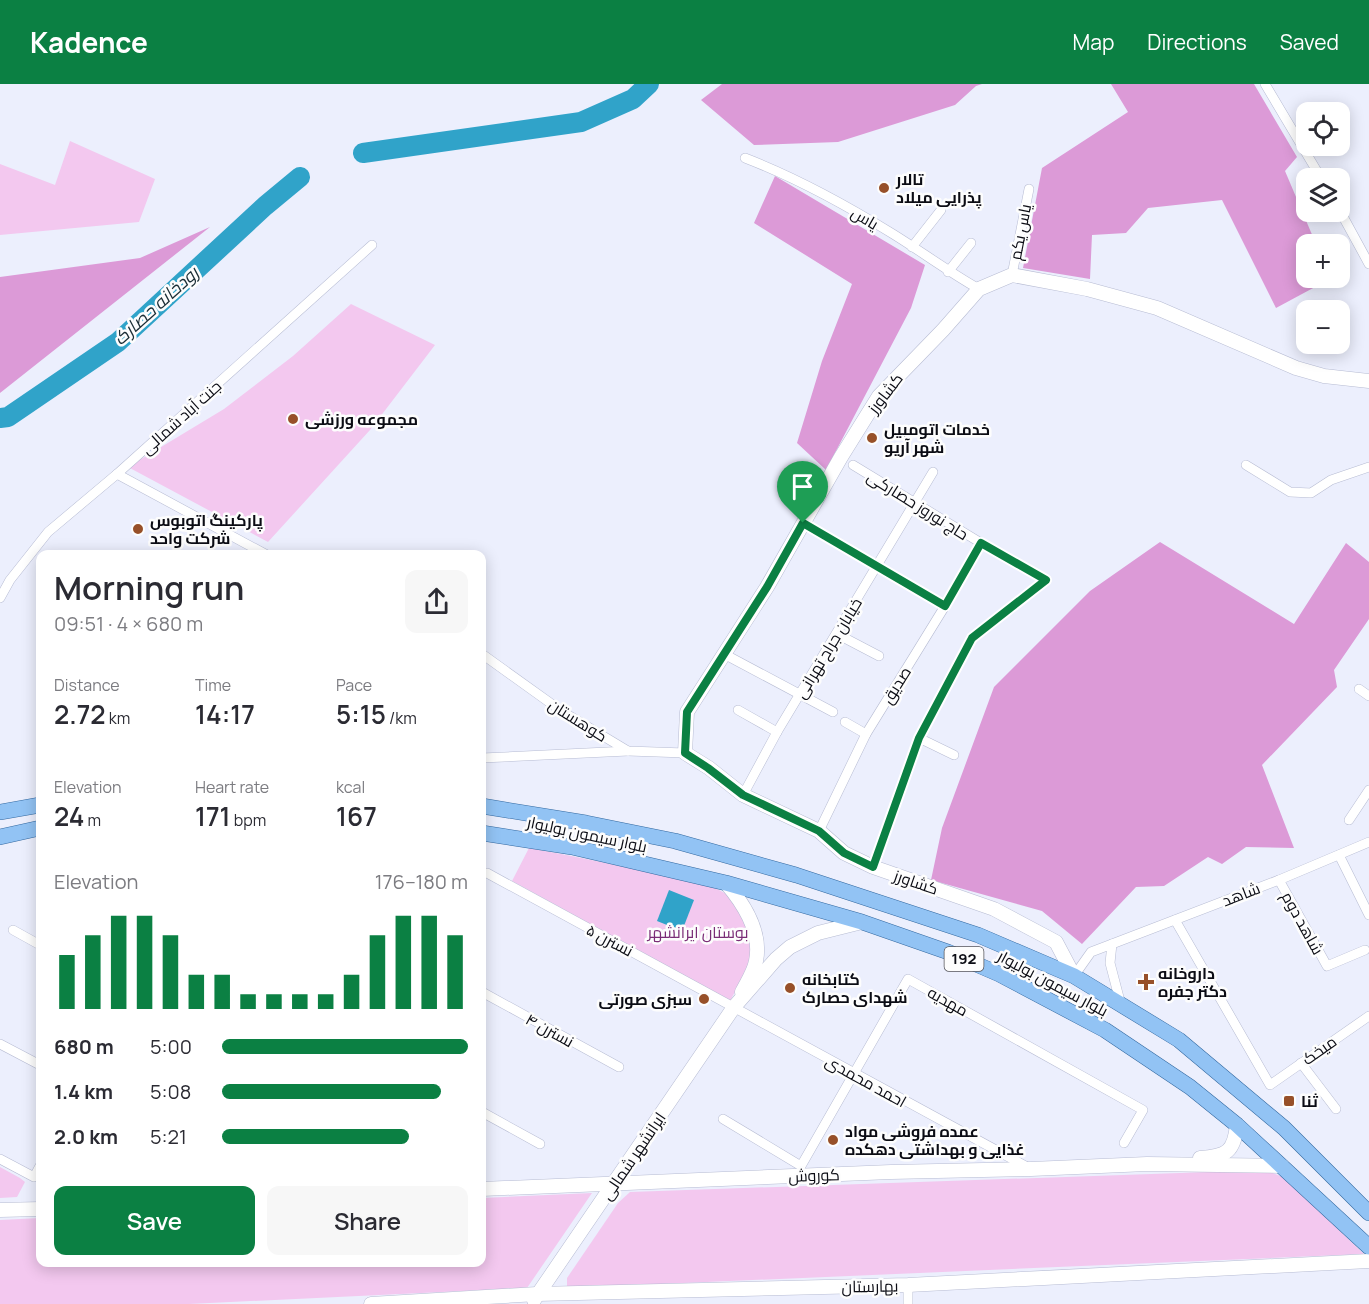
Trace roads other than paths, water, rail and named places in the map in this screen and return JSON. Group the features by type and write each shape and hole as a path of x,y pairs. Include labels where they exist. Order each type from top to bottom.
{"main road":[{"path":"0,812 36,805"},
{"name":"بلوار سیمون بولیوار","path":"486,807 675,841 796,875 978,935 1074,976 1179,1040 1284,1128 1369,1213"},
{"path":"2,837 36,829"},
{"name":"بلوار سیمون بولیوار","path":"486,833 572,847 726,883 862,922 948,952 999,974 1105,1030 1190,1087 1237,1125 1369,1247"}],"street":[{"path":"1264,84 1315,168"},
{"name":"یاس","path":"745,158 817,191 979,289"},
{"name":"یاس یکم","path":"1012,274 1029,189"},
{"path":"912,247 941,210"},
{"path":"1346,222 1369,264"},
{"path":"948,272 971,243"},
{"name":"جنت آباد شمالی","path":"0,598 10,580 48,531 117,474 372,245"},
{"path":"1012,274 1087,289 1157,308 1296,368 1324,376 1369,381"},
{"name":"کشاورز","path":"1012,274 979,289 879,396 767,587 687,712 685,753 743,795 819,831 844,853 873,867 994,909 1056,942 1074,976"},
{"name":"حاج نوروز حصارکی","path":"853,465 1046,580 972,638 919,738"},
{"path":"1246,465 1290,492 1311,493 1331,480 1369,467"},
{"name":"خیابان جراح تهرانی","path":"743,795 777,732 933,472"},
{"path":"117,474 258,550"},
{"path":"803,523 945,606"},
{"name":"صدیق","path":"819,831 866,734 981,543"},
{"path":"837,634 879,656"},
{"path":"724,654 833,712"},
{"name":"کوهستان","path":"486,657 560,710 628,751 685,753"},
{"path":"1359,689 1369,696"},
{"path":"738,710 777,732"},
{"path":"845,722 866,734"},
{"path":"873,867 919,738 954,755"},
{"path":"486,758 628,751"},
{"path":"1349,820 1369,790"},
{"name":"شاهد","path":"1074,976 1091,952 1279,880 1369,842"},
{"path":"1339,855 1368,910"},
{"name":"نسترن ۵","path":"487,873 734,1007"},
{"name":"شاهد دوم","path":"1279,880 1327,966 1365,950"},
{"path":"726,883 747,913 756,939 756,963 734,1007"},
{"name":"میخک","path":"1175,920 1270,1085 1367,1021"},
{"path":"734,1007 790,946 818,933 862,922"},
{"path":"13,930 36,943"},
{"path":"1112,944 1110,963 1121,1005"},
{"name":"مهدیه","path":"723,1119 801,1166 908,979 1143,1110 1124,1143"},
{"name":"نسترن ۴","path":"486,994 619,1067"},
{"name":"احمد محمدی","path":"734,1007 853,1074 1031,1169"},
{"name":"ایرانشهر شمالی","path":"534,1299 734,1007"},
{"path":"0,1044 36,1063"},
{"path":"1301,1063 1336,1109"},
{"path":"486,1114 540,1144"},
{"path":"1148,1164 1222,1155 1231,1149 1237,1125"},
{"path":"0,1159 34,1177 36,1173"},
{"path":"1148,1164 1282,1166"},
{"name":"کوروش","path":"486,1189 1148,1164"},
{"path":"0,1210 36,1209"},
{"name":"بهارستان","path":"371,1304 908,1285 1369,1261"},
{"path":"908,1285 908,1304"}],"water":[{"path":"669,890 694,900 682,931 657,921"}],"waterway":[{"name":"رودخانه حصارک","path":"363,153 581,122 633,99 649,84"},
{"name":"رودخانه حصارک","path":"0,418 8,417 118,342 265,206 300,177"}],"place":[{"name":"تالار پذرایی میلاد","path":"884,188"},
{"name":"مجموعه ورزشی","path":"293,419"},
{"name":"خدمات اتومبیل شهر آریو","path":"872,438"},
{"name":"پارکینگ اتوبوس شرکت واحد","path":"138,529"},
{"name":"داروخانه دکتر جفره","path":"1146,982"},
{"name":"کتابخانه شهدای حصارک","path":"790,988"},
{"name":"سبزی صورتی","path":"704,999"},
{"name":"ثنا","path":"1289,1101"},
{"name":"عمده فروشی مواد غذایی و بهداشتی دهکده","path":"833,1140"}],"park label":[{"name":"بوستان ایرانشهر","path":"698,932"}]}
